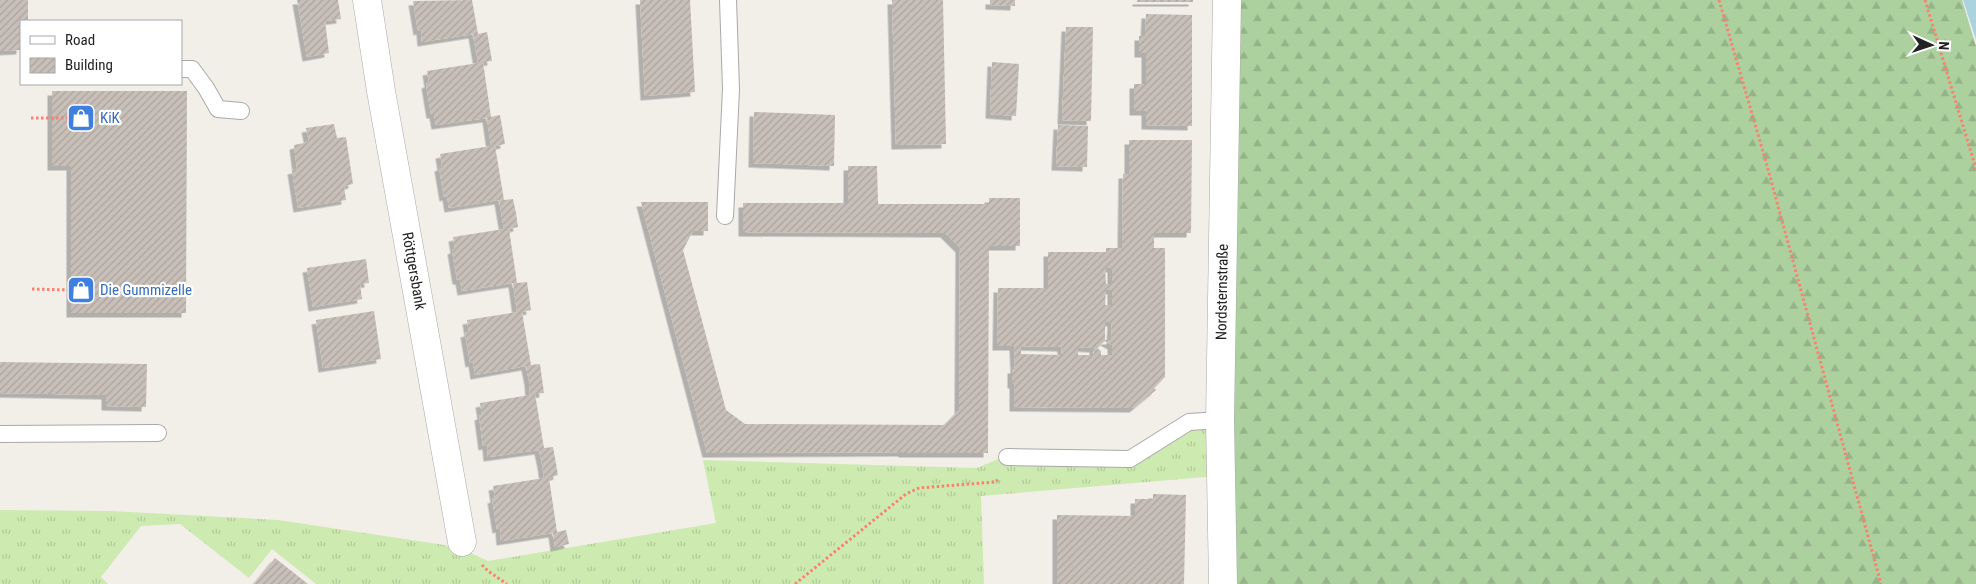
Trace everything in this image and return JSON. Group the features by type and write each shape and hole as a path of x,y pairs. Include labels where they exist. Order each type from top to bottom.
{"street":[{"name":"Röttgersbank","path":"367,0 462,542"},
{"name":"Nordsternstraße","path":"1223,584 1220,420 1227,0"}],"lane":[{"path":"725,216 731,89 728,0"},
{"path":"182,68 192,69 218,109 241,111"},
{"path":"1007,457 1130,460 1189,422 1220,420"},
{"path":"0,434 158,433"}],"path":[{"path":"1718,0 1766,162 1881,584"},
{"path":"1925,0 1976,169"},
{"path":"31,118 72,118"},
{"path":"32,289 71,290"},
{"path":"795,584 906,494 919,488 995,482 1002,477 1007,457"}],"green space":[{"path":"1236,0 1962,0 1976,46 1976,584 1228,584"},
{"path":"1218,423 1218,476 981,496 984,584 316,584 272,549 249,578 180,524 141,526 101,577 108,584 0,584 0,510 111,511 278,520 460,548 488,561 716,523 703,460 977,468 1005,456 1131,463 1190,424"}],"water":[{"path":"1963,0 1976,0 1976,40"}],"building":[{"path":"0,0 28,0 28,20 20,20 20,50 0,51"},
{"path":"297,0 338,0 341,19 325,21 329,53 307,57"},
{"path":"472,0 478,34 487,32 492,61 483,62 491,117 500,115 505,144 495,146 504,200 513,199 516,213 518,227 509,229 517,283 527,282 531,310 522,312 531,365 540,364 544,393 535,394 544,448 553,447 558,475 549,478 557,532 566,530 569,544 555,547 553,533 501,541 500,528 497,529 492,499 495,498 493,486 544,478 539,450 488,457 487,445 483,446 479,416 482,415 480,403 530,395 529,381 526,366 475,375 473,362 470,363 465,333 469,332 467,320 517,312 513,283 462,291 460,280 457,280 452,250 455,249 453,237 504,229 499,200 449,208 447,196 444,197 439,167 442,166 440,154 491,146 487,118 436,125 434,114 431,114 426,84 429,83 427,71 478,63 473,34 422,42 421,30 418,31 413,1"},
{"path":"640,0 690,0 695,92 645,96"},
{"path":"892,0 943,0 946,144 896,145"},
{"path":"990,0 1015,0 1015,6 990,5"},
{"path":"1137,0 1193,0 1193,2 1137,2"},
{"path":"1146,14 1192,15 1192,126 1146,125 1146,111 1134,111 1134,84 1146,84 1146,53 1139,53 1139,36 1145,36"},
{"path":"1066,27 1093,27 1091,121 1062,120"},
{"path":"992,62 1019,64 1016,116 990,114"},
{"path":"52,91 187,91 186,313 71,313 71,166 52,166"},
{"path":"754,112 835,115 834,166 753,163"},
{"path":"334,124 337,138 346,137 353,184 344,186 346,200 298,208 292,170 297,169 294,145 309,142 306,128"},
{"path":"1058,125 1088,126 1087,167 1056,166"},
{"path":"1129,140 1192,140 1191,233 1154,233 1154,248 1165,248 1165,377 1154,388 1156,390 1134,408 1014,407 1012,369 1015,369 1014,346 997,346 998,288 1048,288 1048,252 1106,252 1106,248 1122,248 1123,174 1129,174","holes":["1105,268 1112,268 1112,284 1106,284","1106,290 1112,290 1112,305 1105,305","1105,322 1112,322 1111,340 1105,340","1105,341 1112,345 1112,355 1101,355 1101,351 1097,348","1021,346 1062,347 1061,355 1021,354","1078,347 1094,348 1094,355 1078,355"]},
{"path":"848,166 877,166 878,204 989,204 989,198 1020,198 1020,246 989,246 988,453 707,453 641,202 708,202 708,231 693,231 683,250 726,410 745,424 944,425 959,410 960,248 945,233 743,232 743,203 848,203"},
{"path":"366,259 369,283 360,284 362,299 313,307 307,268"},
{"path":"374,311 381,359 323,368 316,320"},
{"path":"0,362 147,364 146,407 106,406 106,395 0,393"},
{"path":"1153,494 1186,495 1184,584 1057,584 1057,515 1135,516 1135,499 1153,499"},
{"path":"275,558 308,584 254,584"}],"place":[{"name":"KiK","path":"81,118"},
{"name":"Die Gummizelle","path":"81,290"}]}
